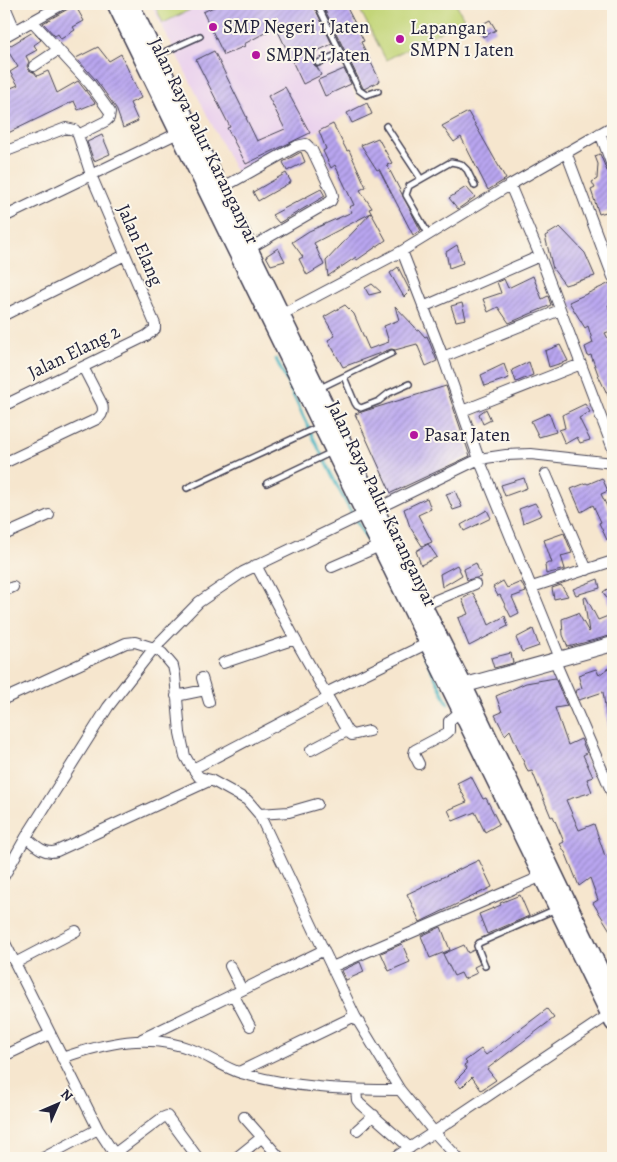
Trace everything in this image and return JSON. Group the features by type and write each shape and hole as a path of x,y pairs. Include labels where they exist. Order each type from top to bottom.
{"main road":[{"name":"Jalan Raya Palur Karanganyar","path":"121,4 150,59 312,392 362,515"},
{"name":"Jalan Raya Palur Karanganyar","path":"184,130 220,189 250,248 276,318"},
{"name":"Jalan Raya Palur Karanganyar","path":"312,392 313,429 380,546 424,605 539,878 613,996"},
{"name":"Jalan Raya Palur Karanganyar","path":"380,546 422,646 457,687 461,711 554,910 610,1017"},
{"path":"457,687 613,644"}],"street":[{"path":"4,4 15,30"},
{"path":"4,37 63,4"},
{"path":"4,152 66,128 75,130 78,135 110,118 110,112 100,96 32,21"},
{"path":"34,66 58,50"},
{"path":"276,318 402,251 510,185 613,126"},
{"path":"4,217 184,130"},
{"path":"600,134 613,168"},
{"name":"Jalan Elang","path":"78,135 91,176 154,319 155,329"},
{"path":"220,189 296,146 306,144 312,150 332,192 332,199 325,206 250,248"},
{"path":"566,152 613,277"},
{"path":"510,185 540,256 613,450"},
{"path":"402,251 443,357 479,459 532,587 557,659 613,795"},
{"path":"4,315 125,255"},
{"path":"423,306 540,256"},
{"path":"443,357 560,310"},
{"name":"Jalan Elang 2","path":"7,404 146,336 155,329"},
{"path":"462,411 581,364"},
{"path":"4,462 102,415 104,408 83,367"},
{"path":"4,876 108,707 154,648 199,602 243,572 479,459 506,454 531,454 613,462"},
{"path":"546,474 587,570"},
{"path":"4,535 49,515"},
{"path":"332,567 380,546"},
{"path":"532,587 613,562"},
{"path":"256,565 346,731 352,735 369,731"},
{"path":"424,605 475,584"},
{"path":"223,663 294,638"},
{"path":"4,699 126,643 136,642 162,653 173,666 180,733 185,756 199,777 211,780 247,800 258,814 355,1016 400,1090 458,1158"},
{"path":"193,769 422,646"},
{"path":"202,678 209,702"},
{"path":"176,696 205,690"},
{"path":"419,764 414,754 415,750 447,733 449,731 449,721 461,711"},
{"path":"311,750 346,731"},
{"path":"26,838 43,851 50,853 211,780"},
{"path":"258,814 289,812 317,804"},
{"path":"332,967 539,878"},
{"path":"15,963 76,932"},
{"path":"4,941 98,1129 115,1156 167,1116 198,1158"},
{"path":"138,1041 324,950"},
{"path":"230,966 250,1026"},
{"path":"239,1072 355,1016"},
{"path":"394,1158 594,1025 610,1017"},
{"path":"4,1056 50,1034"},
{"path":"62,1058 110,1043 152,1040 182,1046 239,1072 282,1082 356,1090 400,1090"},
{"path":"356,1090 357,1100 410,1148"},
{"path":"357,1130 374,1114"},
{"path":"244,1117 280,1158"},
{"path":"43,1158 98,1129"},
{"path":"236,1158 262,1138"}],"lane":[{"path":"317,4 359,90 366,95 378,92"},
{"path":"150,59 200,36"},
{"path":"318,63 341,53"},
{"path":"386,126 421,179"},
{"path":"429,235 406,195 409,186 451,162 461,164 467,170 475,186"},
{"path":"312,392 392,353"},
{"path":"344,377 355,403 361,408 379,401 389,393 409,384"},
{"path":"187,488 313,429"},
{"path":"267,483 327,454"},
{"path":"485,966 477,946 479,943 554,910"}],"shaded area":[{"name":"SMPN 1 Jaten","path":"151,4 310,4 361,107 237,174"}],"green space":[{"path":"154,4 202,4 163,23"},
{"name":"Lapangan SMPN 1 Jaten","path":"357,4 456,4 464,19 386,60"}],"building":[{"path":"220,4 313,4 332,44 311,54 314,65 321,75 303,84 276,27 244,44 245,46 224,55 203,12"},
{"path":"322,4 345,4 364,41 361,42 380,81 363,88"},
{"path":"75,5 84,21 73,27 75,30 61,39 58,34 55,36 43,23"},
{"path":"490,20 496,30 483,37 477,27"},
{"path":"33,32 41,40 34,45 37,50 26,56 29,62 27,66 29,70 37,76 48,71 57,93 78,81 95,103 78,110 74,101 4,135 4,91 18,85 10,72 18,67 6,48"},
{"path":"98,47 109,61 121,54 141,98 130,103 138,121 123,128 116,108 96,80 76,58"},
{"path":"214,51 257,141 285,129 268,96 285,87 310,133 246,164 227,128 230,127 196,60"},
{"path":"344,69 351,84 325,96 318,80"},
{"path":"367,103 372,114 352,123 347,113"},
{"path":"468,112 506,179 488,190 461,137 454,142 442,126"},
{"path":"333,124 347,151 349,150 366,187 360,190 372,208 369,209 386,240 357,260 356,257 328,276 326,261 371,213 314,243 324,265 307,275 299,259 303,257 292,242 309,231 352,212 349,207 354,205 335,165 331,168 323,151 326,149 319,131"},
{"path":"102,135 110,154 94,161 87,142"},
{"path":"378,138 392,163 387,165 421,231 413,235 379,169 377,170 361,145"},
{"path":"301,152 305,162 287,171 283,162"},
{"path":"600,154 607,171 613,175 613,210 599,214 591,190 595,188 592,182 597,179 598,164 595,156"},
{"path":"286,173 291,182 258,201 253,192"},
{"path":"466,187 475,197 458,209 449,198"},
{"path":"321,189 325,196 279,223 272,215"},
{"path":"560,227 585,253 595,276 565,285 553,269 545,236"},
{"path":"457,245 463,263 449,268 446,252"},
{"path":"278,248 285,261 271,265 266,256"},
{"path":"398,267 410,291 404,297 390,273"},
{"path":"533,276 542,299 548,296 551,305 509,323 498,307 488,312 483,299 501,293 497,282 504,279 508,288"},
{"path":"610,283 613,284 613,302 608,305 613,317 613,330 605,333 612,346 609,347 613,358 613,406 591,355 588,356 585,347 593,343 588,326 585,328 569,302"},
{"path":"372,284 381,292 369,295 365,288"},
{"path":"462,303 466,319 456,321 451,306"},
{"path":"345,305 354,314 369,349 389,342 384,326 399,320 395,306 417,331 419,330 425,337 427,336 437,361 426,366 417,344 395,350 391,349 343,367 328,340 335,336 324,317"},
{"path":"560,345 568,361 549,367 545,351"},
{"path":"529,362 533,375 516,382 512,370"},
{"path":"504,364 509,378 485,386 481,375"},
{"name":"Pasar Jaten","path":"446,386 470,456 391,493 355,414"},
{"path":"585,404 590,412 579,418 590,440 580,443 577,437 565,444 559,430 565,428 562,415"},
{"path":"486,409 491,420 483,424 479,414"},
{"path":"549,413 556,432 539,437 531,421"},
{"path":"524,478 527,488 505,496 501,485"},
{"path":"602,478 608,491 601,494 610,513 607,514 613,526 613,536 607,540 593,505 581,512 571,489"},
{"path":"455,491 462,507 453,510 446,494"},
{"path":"427,498 431,509 418,515 432,542 422,546 410,527 404,509"},
{"path":"535,503 542,515 523,523 519,509"},
{"path":"487,510 491,518 464,531 461,525"},
{"path":"564,533 572,553 561,556 565,569 546,574 545,565 552,563 544,540"},
{"path":"428,544 437,557 421,565 416,551"},
{"path":"476,563 481,577 467,580 464,569"},
{"path":"457,565 462,575 442,587 440,574"},
{"path":"598,579 600,588 576,595 573,589"},
{"path":"503,581 507,588 521,582 526,592 512,597 519,613 511,617 500,595 498,596 493,587"},
{"path":"561,585 568,596 554,599 552,588"},
{"path":"613,585 613,609 603,592"},
{"path":"473,593 489,625 505,616 508,626 469,646 458,618 468,614 462,599"},
{"path":"586,597 598,620 613,614 613,635 568,647 563,635 562,619 578,613 589,632 584,598"},
{"path":"533,629 539,646 522,652 516,638"},
{"path":"511,653 513,663 494,668 491,658"},
{"path":"608,668 613,670 613,727 608,727 603,692 579,700 575,691 582,688 578,675 596,669 599,675"},
{"path":"555,678 567,706 555,708 568,745 581,739 587,753 583,755 593,777 587,779 592,792 566,800 579,830 594,824 605,856 610,854 613,858 613,935 593,903 598,900 590,878 579,886 560,844 564,842 553,816 551,817 532,771 528,772 510,730 505,735 495,715 502,712 496,696 526,683"},
{"path":"471,776 483,799 486,798 499,824 485,832 475,812 453,821 448,810 467,802 457,783"},
{"path":"479,860 492,887 420,922 407,894"},
{"path":"520,895 529,916 487,934 479,914"},
{"path":"441,927 450,950 430,958 421,936"},
{"path":"402,944 410,962 389,971 381,953"},
{"path":"464,945 468,953 474,950 480,964 474,967 477,973 464,979 461,973 454,976 443,954"},
{"path":"360,962 364,972 346,980 341,971"},
{"path":"547,1009 554,1018 487,1069 496,1080 481,1090 472,1077 461,1088 455,1081 467,1069 464,1065 467,1063 465,1061 481,1049 486,1055"}],"waterway":[{"path":"276,359 334,479 372,548"},
{"path":"421,648 448,704"}],"place":[{"name":"SMP Negeri 1 Jaten","path":"213,27"},
{"name":"Lapangan SMPN 1 Jaten","path":"400,39"},
{"name":"SMPN 1 Jaten","path":"256,55"},
{"name":"Pasar Jaten","path":"414,435"}]}
